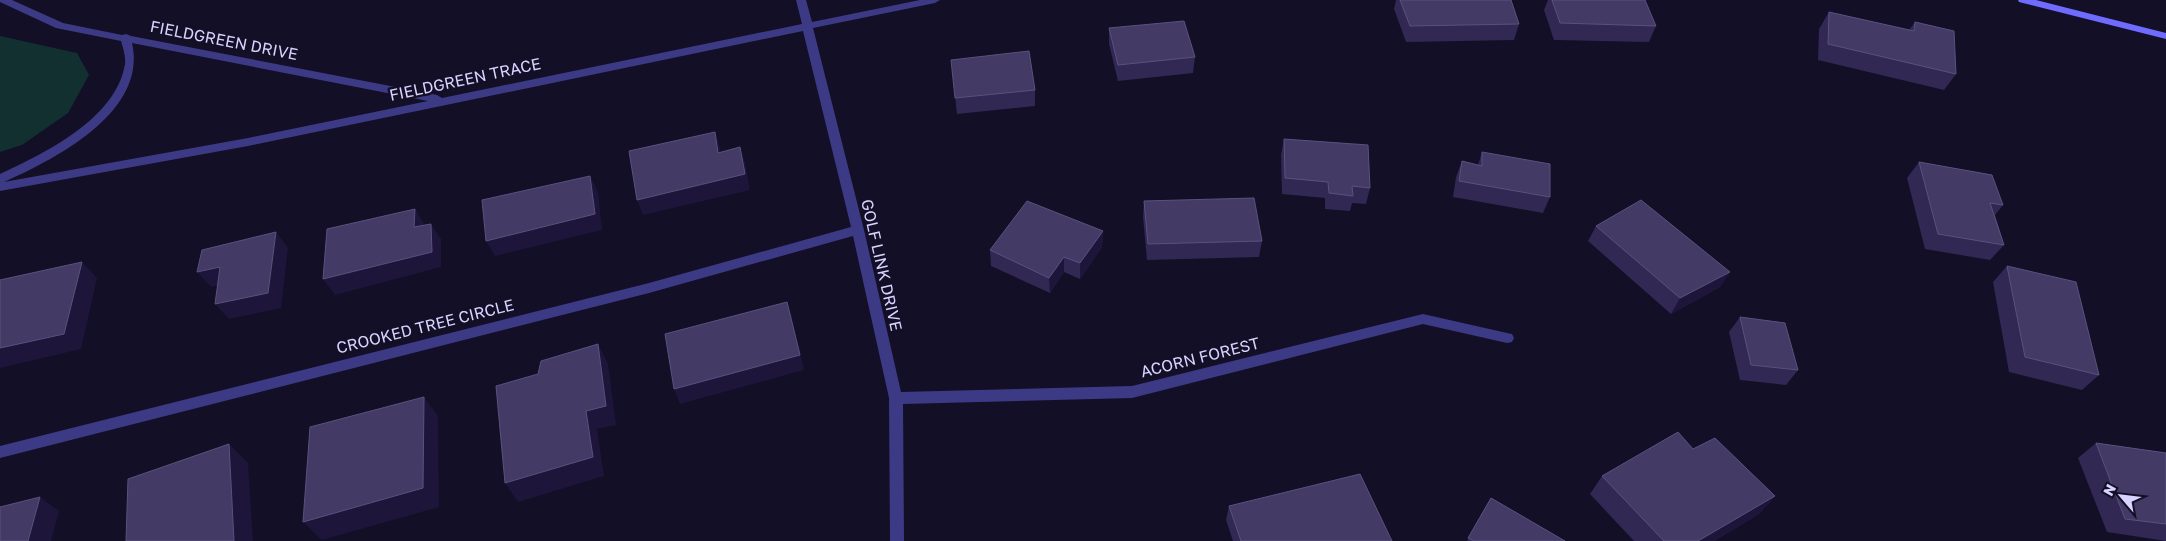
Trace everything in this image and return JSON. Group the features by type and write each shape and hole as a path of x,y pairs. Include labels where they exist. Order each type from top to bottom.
{"street":[{"name":"FIELDGREEN DRIVE","path":"4,0 60,26 126,37 442,100"},
{"name":"GOLF LINK DRIVE","path":"801,0 858,230 896,398 897,541"},
{"name":"FIELDGREEN TRACE","path":"0,187 248,142 442,100 935,0"},
{"path":"2023,0 2166,36"},
{"path":"0,179 34,164 70,142 106,110 123,89 130,63 126,37"},
{"name":"CROOKED TREE CIRCLE","path":"0,452 649,288 858,230"},
{"name":"ACORN FOREST","path":"896,398 1132,392 1423,319 1507,338"}],"green space":[{"path":"0,36 77,53 89,75 68,113 22,145 0,152"}],"building":[{"path":"1400,0 1511,0 1519,24 1410,26"},
{"path":"1552,0 1645,0 1656,26 1560,23"},
{"path":"1829,12 1914,31 1915,22 1954,31 1956,74 1828,44"},
{"path":"1184,21 1195,57 1118,65 1109,28"},
{"path":"1029,51 1035,90 955,98 951,60"},
{"path":"715,132 718,153 740,147 745,174 637,200 629,151"},
{"path":"1284,139 1368,145 1370,188 1352,186 1353,196 1329,193 1328,182 1285,178"},
{"path":"1482,152 1550,164 1550,197 1459,181 1462,161 1482,166"},
{"path":"1919,162 1992,175 2003,205 1990,203 2004,245 1938,234"},
{"path":"590,176 595,214 486,241 482,200"},
{"path":"1254,198 1262,241 1148,244 1144,201"},
{"path":"1641,200 1730,272 1680,298 1596,226"},
{"path":"1027,201 1103,231 1080,263 1064,257 1049,278 990,250"},
{"path":"415,209 414,227 431,224 432,252 323,279 327,229"},
{"path":"276,232 268,293 215,304 220,267 197,272 202,250"},
{"path":"82,262 64,334 0,348 0,280"},
{"path":"2007,266 2076,282 2099,375 2025,357"},
{"path":"787,302 800,355 674,389 665,334"},
{"path":"1740,317 1785,323 1798,370 1751,365"},
{"path":"598,344 606,406 586,411 593,457 505,483 496,386 538,374 541,361"},
{"path":"424,397 423,488 303,522 310,427"},
{"path":"1678,432 1693,449 1715,438 1775,496 1698,541 1664,541 1602,476"},
{"path":"2096,443 2166,453 2166,524 2125,519"},
{"path":"229,444 234,541 126,541 128,479"},
{"path":"1360,474 1392,541 1241,541 1229,506"},
{"path":"40,497 28,541 0,541 0,507"},
{"path":"1491,498 1565,541 1474,541 1468,538"}]}
